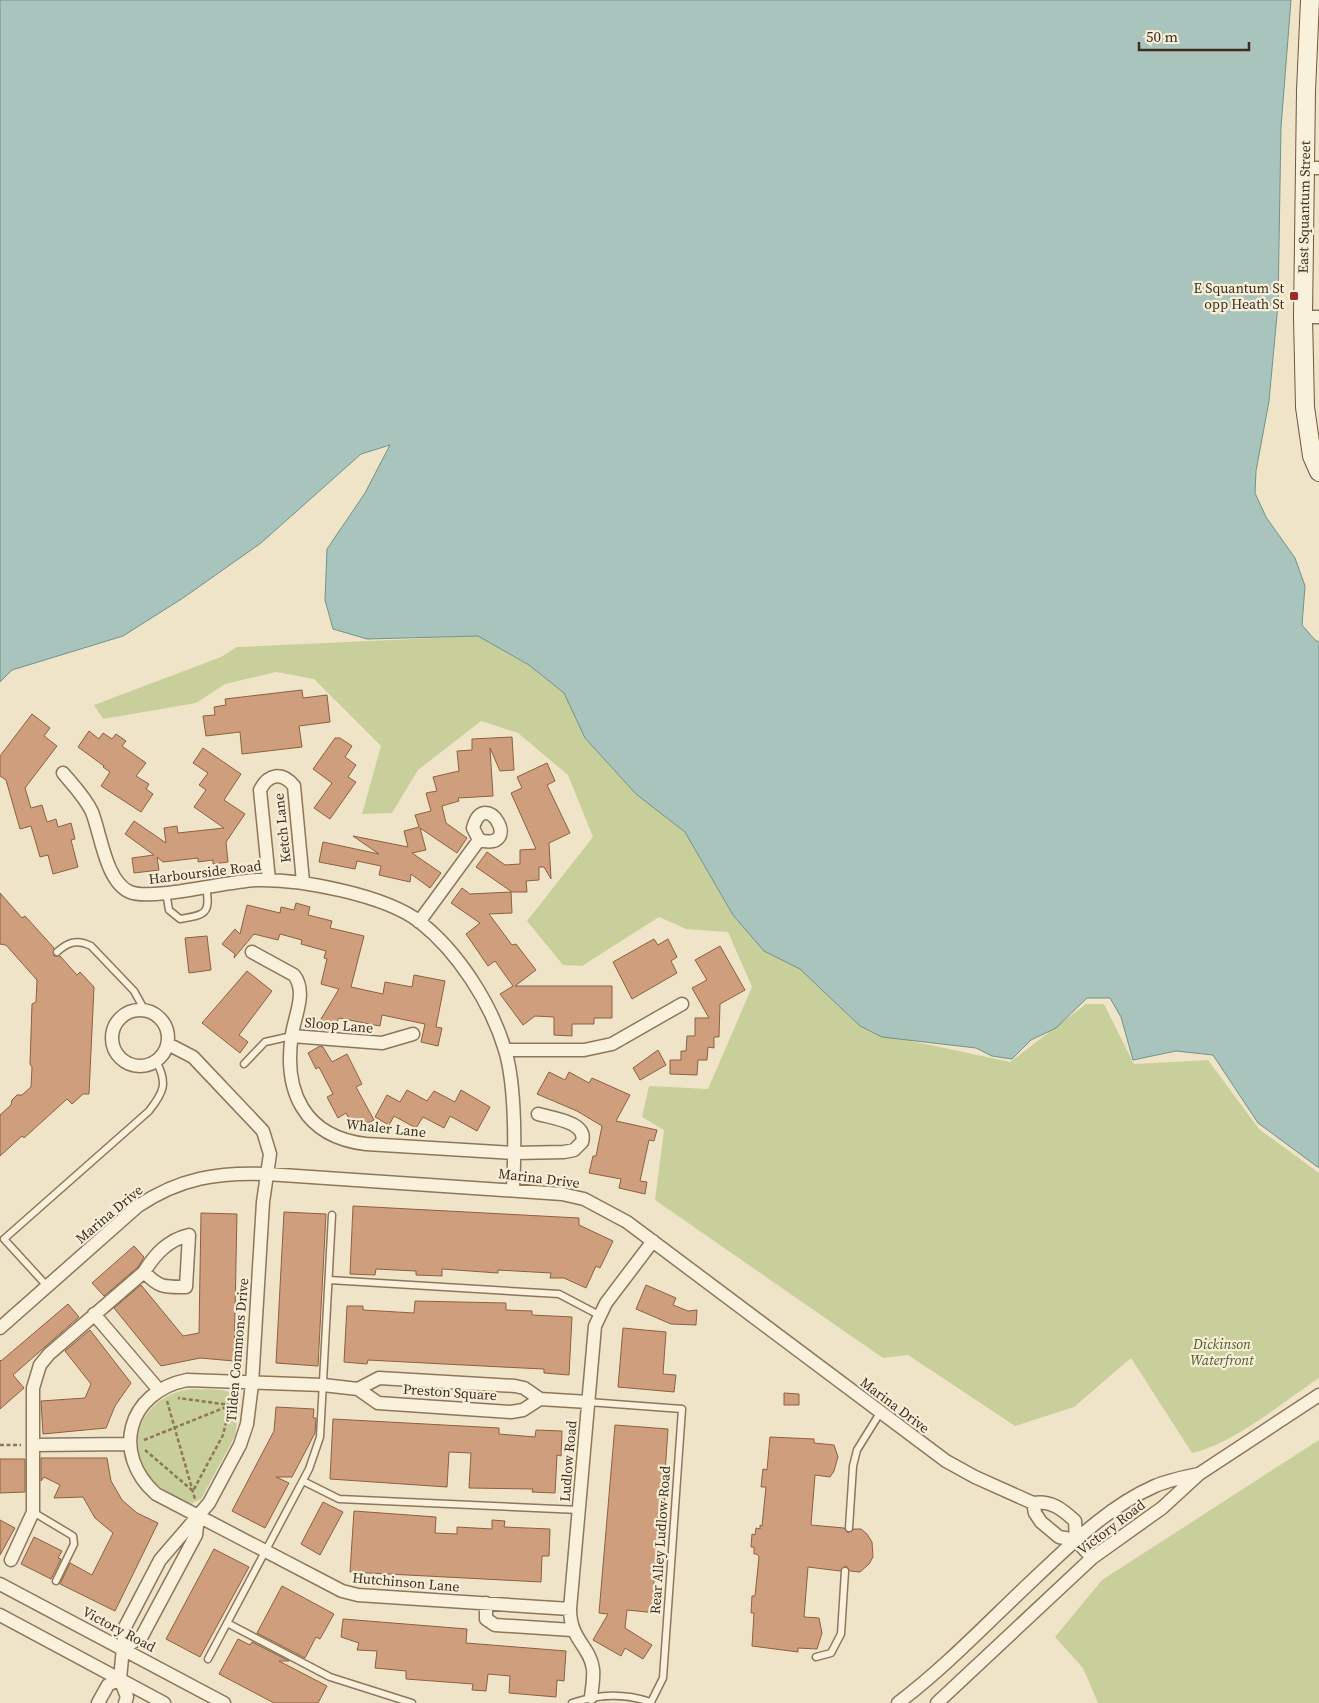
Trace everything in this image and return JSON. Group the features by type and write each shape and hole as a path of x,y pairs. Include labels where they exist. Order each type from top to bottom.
{"street":[{"name":"East Squantum Street","path":"1310,0 1314,18 1311,317 1305,407 1312,456 1319,472"},
{"name":"Harbourside Road","path":"62,773 83,797 91,812 112,873 119,885 130,892 142,894 166,892 238,880 303,882 381,902 419,922 446,948 476,989 494,1022 506,1050 515,1153 513,1189"},
{"name":"Ketch Lane","path":"269,880 260,790 264,781 270,776 280,776 288,779 294,786 303,882"},
{"path":"419,922 479,840"},
{"name":"Whaler Lane","path":"252,952 294,976 298,981 300,995 292,1036 292,1077 299,1102 311,1120 329,1134 352,1143 515,1153 564,1152 574,1150 582,1142 582,1134 576,1126 538,1114"},
{"path":"506,1050 584,1050 612,1044 682,1004"},
{"path":"133,1010 144,1010 156,1014 165,1024 168,1033 168,1044 164,1054 156,1061 143,1066 129,1065 119,1058 113,1048 111,1037 113,1027 122,1015 133,1010"},
{"name":"Sloop Lane","path":"292,1036 382,1043 413,1034"},
{"name":"Tilden Commons Drive","path":"124,1648 125,1627 160,1560 209,1503 240,1445 247,1424 252,1384 263,1202 270,1154 262,1131 193,1057 168,1044"},
{"name":"Marina Drive","path":"1,1324 138,1206 155,1195 197,1178 241,1173 268,1174 513,1189 562,1194 584,1199 627,1222 880,1413 961,1470 1033,1503 1044,1501 1056,1506 1074,1521 1076,1540 1092,1558"},
{"path":"11,1560 33,1512 34,1377 49,1354 144,1272 153,1257 170,1242 190,1235 186,1287 164,1287 157,1284 144,1272"},
{"name":"Ludlow Road","path":"591,1697 593,1670 572,1630 570,1608 595,1326 599,1315 653,1241"},
{"path":"34,1445 133,1444 132,1427 138,1413 158,1389 94,1314"},
{"name":"Preston Square","path":"358,1389 380,1378 515,1386 524,1388 540,1399 588,1402"},
{"name":"Preston Square","path":"158,1389 171,1383 187,1380 252,1384 323,1385 358,1389 378,1403 511,1412 523,1410 540,1399"},
{"name":"Victory Road","path":"937,1703 1092,1558 1162,1508 1198,1474 1319,1395"},
{"name":"Hutchinson Lane","path":"133,1444 131,1459 145,1485 169,1503 329,1585 358,1595 570,1608"},
{"name":"Victory Road","path":"898,1703 952,1656 1076,1540 1110,1513 1153,1486 1169,1480 1198,1474"},
{"name":"Marina Drive","path":"1033,1503 1035,1513 1053,1532 1059,1537 1076,1540"},
{"name":"Tilden Commons Drive","path":"124,1648 142,1636 196,1535 198,1517"},
{"name":"Victory Road","path":"0,1584 124,1648 224,1703"},
{"path":"486,1603 486,1619 494,1626 572,1630"},
{"path":"0,1615 164,1703"},
{"path":"124,1648 120,1679 127,1697 125,1703"},
{"path":"98,1703 108,1685 120,1679"}],"lane":[{"path":"166,892 169,910 180,920 200,916 206,912 209,903 206,886"},
{"path":"57,952 74,941 90,946 134,991 144,1010"},
{"path":"244,1064 265,1042 292,1036"},
{"path":"47,1286 2,1241 149,1111 162,1091 164,1081 156,1061"},
{"path":"208,1659 303,1481 320,1436 332,1215"},
{"path":"329,1280 559,1294 599,1315"},
{"name":"Rear Alley Ludlow Road","path":"588,1402 682,1409 663,1678 651,1702 632,1696 614,1694 591,1697"},
{"path":"849,1528 853,1466 857,1450 880,1413"},
{"path":"303,1481 328,1495 346,1500 578,1510"},
{"path":"33,1512 73,1536 74,1544 56,1581"},
{"path":"816,1657 831,1652 841,1634 845,1571"},
{"path":"227,1623 330,1677 412,1703"},
{"path":"572,1703 591,1697"}],"path":[{"path":"196,1503 165,1396 230,1405"},
{"path":"133,1444 240,1401"},
{"path":"193,1491 223,1435 230,1405"},
{"path":"0,1445 34,1445"},
{"path":"144,1449 193,1491"}],"green space":[{"name":"Dickinson Waterfront","path":"478,636 529,665 564,693 585,738 636,794 685,832 733,915 764,951 800,969 860,1026 874,1033 1010,1062 1086,1004 1104,1004 1134,1064 1208,1060 1259,1129 1319,1173 1319,1378 1241,1432 1208,1448 1192,1453 1131,1358 1074,1407 1015,1426 908,1355 883,1358 655,1200 664,1130 642,1117 649,1086 708,1089 752,987 728,932 686,929 659,917 582,966 563,965 527,921 593,837 568,775 518,733 481,721 418,770 392,813 362,814 381,746 314,679 276,672 225,684 196,703 103,719 94,705 221,657 237,647"},
{"path":"193,1389 226,1391 237,1396 240,1401 235,1436 201,1499 191,1504 162,1488 149,1477 144,1470 139,1455 137,1441 140,1428 154,1406 165,1397"},
{"path":"1319,1440 1319,1703 1098,1703 1083,1668 1055,1637 1102,1580"}],"water":[{"path":"0,0 1291,0 1281,127 1278,304 1269,401 1256,471 1255,493 1266,517 1295,558 1305,586 1302,625 1319,642 1319,1168 1258,1123 1213,1055 1176,1051 1133,1060 1121,1017 1110,998 1087,998 1056,1028 1031,1040 1012,1059 992,1056 976,1048 882,1037 860,1026 800,969 764,951 733,915 685,832 636,794 585,738 564,693 529,665 478,636 367,639 333,629 325,600 327,549 365,493 390,445 361,454 261,543 183,598 123,636 12,670 0,682"}],"building":[{"path":"302,690 303,698 327,695 330,722 299,726 302,747 242,754 240,732 206,736 203,716 215,715 214,707 226,705 225,699"},
{"path":"32,714 50,728 44,736 57,746 25,788 31,808 42,805 47,822 56,819 58,827 71,823 75,839 71,840 78,867 53,874 48,855 40,857 31,826 20,829 6,780 0,776 0,756"},
{"path":"89,731 99,739 103,733 112,739 116,734 126,741 122,746 146,763 136,776 149,784 146,789 153,794 141,812 101,786 110,772 78,747"},
{"path":"512,737 514,770 500,771 490,748 493,796 458,798 459,801 442,806 446,823 467,838 457,853 420,828 426,850 412,853 441,873 430,888 411,874 410,882 379,875 381,866 357,861 355,869 319,862 323,842 379,854 353,836 408,847 404,831 419,827 415,815 431,811 426,793 437,791 433,777 459,771 457,751 472,750 472,739"},
{"path":"335,738 340,738 352,746 345,757 356,765 348,777 356,782 330,819 314,808 332,783 313,769"},
{"path":"203,748 241,774 224,800 245,814 226,842 228,862 213,864 213,860 198,862 198,858 163,862 157,857 159,870 134,873 132,858 154,855 125,834 134,821 166,843 164,828 177,826 178,833 224,828 194,807 206,790 199,785 208,773 193,763"},
{"path":"547,763 555,781 547,785 570,833 549,843 551,879 544,867 539,867 539,880 526,881 527,892 512,892 476,867 487,852 505,865 520,864 520,850 536,849 511,793 522,788 517,777"},
{"path":"462,888 470,894 511,892 512,913 489,914 512,945 516,944 536,970 515,986 612,986 612,1018 594,1018 594,1024 572,1024 572,1036 554,1035 554,1017 535,1016 523,1025 500,994 513,986 495,961 488,966 466,934 480,923 451,903"},
{"path":"0,893 22,918 25,916 54,948 54,956 60,956 77,975 80,972 94,987 89,1094 83,1094 72,1104 67,1099 24,1138 22,1136 0,1156 0,1115 11,1105 12,1100 17,1095 22,1095 31,1087 32,1004 36,1002 37,980 6,945 0,944"},
{"path":"296,903 310,907 308,915 332,921 330,928 364,936 351,987 383,994 385,982 412,987 414,975 445,981 436,1027 442,1028 438,1046 421,1042 425,1024 382,1015 380,1026 339,1018 331,1031 318,1024 339,989 321,984 327,959 324,958 326,951 301,944 302,940 280,934 278,940 254,934 234,958 235,954 222,944 235,929 240,934 247,905 280,913 281,907 294,910"},
{"path":"207,936 211,970 189,973 185,938"},
{"path":"654,939 658,945 668,939 677,957 671,961 677,973 632,999 613,962"},
{"path":"720,946 745,990 720,1004 719,1037 714,1037 714,1048 708,1047 707,1060 698,1060 697,1075 670,1074 670,1060 681,1060 681,1051 686,1051 687,1036 695,1036 695,1018 709,1018 692,988 707,980 695,960"},
{"path":"247,971 272,991 239,1035 248,1042 240,1053 202,1023"},
{"path":"320,1046 323,1047 332,1062 347,1054 362,1084 356,1087 374,1120 355,1129 346,1113 338,1118 327,1097 333,1094 319,1067 316,1069 308,1053"},
{"path":"658,1050 666,1065 640,1080 633,1068"},
{"path":"549,1072 565,1080 569,1072 589,1083 592,1078 630,1095 616,1121 657,1130 654,1141 649,1140 640,1181 647,1182 645,1194 619,1188 621,1179 589,1173 593,1156 596,1156 602,1126 577,1111 537,1094"},
{"path":"407,1090 427,1101 434,1091 455,1102 461,1090 490,1107 477,1131 450,1116 444,1128 423,1117 416,1128 394,1116 389,1125 375,1117 387,1095 400,1102"},
{"path":"353,1206 579,1218 579,1225 613,1241 600,1268 596,1266 586,1288 564,1278 550,1278 551,1273 498,1270 498,1273 442,1269 442,1276 416,1275 416,1271 376,1269 375,1275 350,1274"},
{"path":"284,1212 326,1214 318,1366 276,1363"},
{"path":"201,1213 237,1214 234,1361 200,1358 161,1366 114,1308 141,1285 183,1336 199,1333"},
{"path":"134,1246 144,1257 138,1267 104,1296 92,1283"},
{"path":"646,1285 676,1298 673,1305 688,1311 697,1310 696,1325 671,1324 636,1309"},
{"path":"415,1301 506,1303 506,1310 532,1311 532,1315 572,1317 569,1375 544,1373 544,1369 368,1360 367,1364 344,1362 347,1306 363,1306 363,1310 414,1313"},
{"path":"68,1304 79,1317 13,1375 24,1388 0,1409 0,1360"},
{"path":"623,1328 666,1332 663,1374 676,1375 674,1392 618,1387"},
{"path":"90,1330 131,1383 115,1406 106,1428 43,1434 41,1401 85,1398 91,1384 65,1351"},
{"path":"784,1393 799,1394 799,1405 784,1405"},
{"path":"276,1407 314,1409 313,1418 316,1418 315,1433 292,1477 276,1477 289,1483 265,1528 232,1511 274,1431"},
{"path":"333,1419 499,1428 499,1434 535,1437 536,1430 562,1431 561,1456 557,1455 555,1493 532,1492 533,1489 469,1488 471,1453 449,1452 447,1487 330,1479"},
{"path":"615,1425 668,1429 665,1473 667,1473 666,1489 662,1521 659,1521 653,1594 658,1595 657,1613 627,1610 625,1628 652,1645 643,1659 625,1648 621,1656 593,1640 608,1614 599,1613"},
{"path":"770,1437 814,1439 814,1443 834,1445 838,1457 834,1471 830,1477 815,1475 811,1525 844,1528 848,1533 854,1529 861,1529 872,1542 873,1557 869,1564 860,1572 850,1571 846,1566 840,1571 808,1567 804,1617 819,1618 822,1633 817,1649 798,1648 798,1652 752,1646 754,1613 751,1613 752,1596 755,1596 759,1557 757,1554 754,1554 754,1547 751,1547 752,1534 755,1535 756,1528 760,1529 760,1525 762,1526 766,1487 761,1487 763,1469 767,1470"},
{"path":"41,1458 107,1458 111,1481 122,1500 137,1513 158,1523 115,1611 60,1584 70,1563 92,1575 113,1533 95,1518 83,1497 54,1498 60,1485 44,1477 41,1481"},
{"path":"0,1459 25,1459 25,1492 0,1493"},
{"path":"323,1502 343,1512 320,1555 301,1544"},
{"path":"354,1511 436,1517 435,1533 457,1534 457,1527 492,1529 492,1520 505,1521 504,1527 550,1529 549,1556 542,1556 541,1582 350,1572"},
{"path":"0,1520 15,1528 0,1555"},
{"path":"34,1537 62,1551 58,1558 61,1559 51,1579 21,1564"},
{"path":"214,1549 249,1567 200,1657 166,1639"},
{"path":"282,1586 334,1614 320,1639 316,1637 305,1658 257,1633"},
{"path":"343,1619 467,1629 466,1643 566,1651 564,1681 557,1680 556,1697 509,1693 510,1676 488,1674 486,1691 472,1690 473,1684 406,1679 406,1671 375,1668 377,1651 357,1650 359,1643 341,1637"},
{"path":"238,1639 250,1645 252,1642 289,1661 279,1661 327,1686 318,1703 274,1703 219,1674"}],"place":[{"name":"E Squantum St opp Heath St","path":"1294,296"}]}
